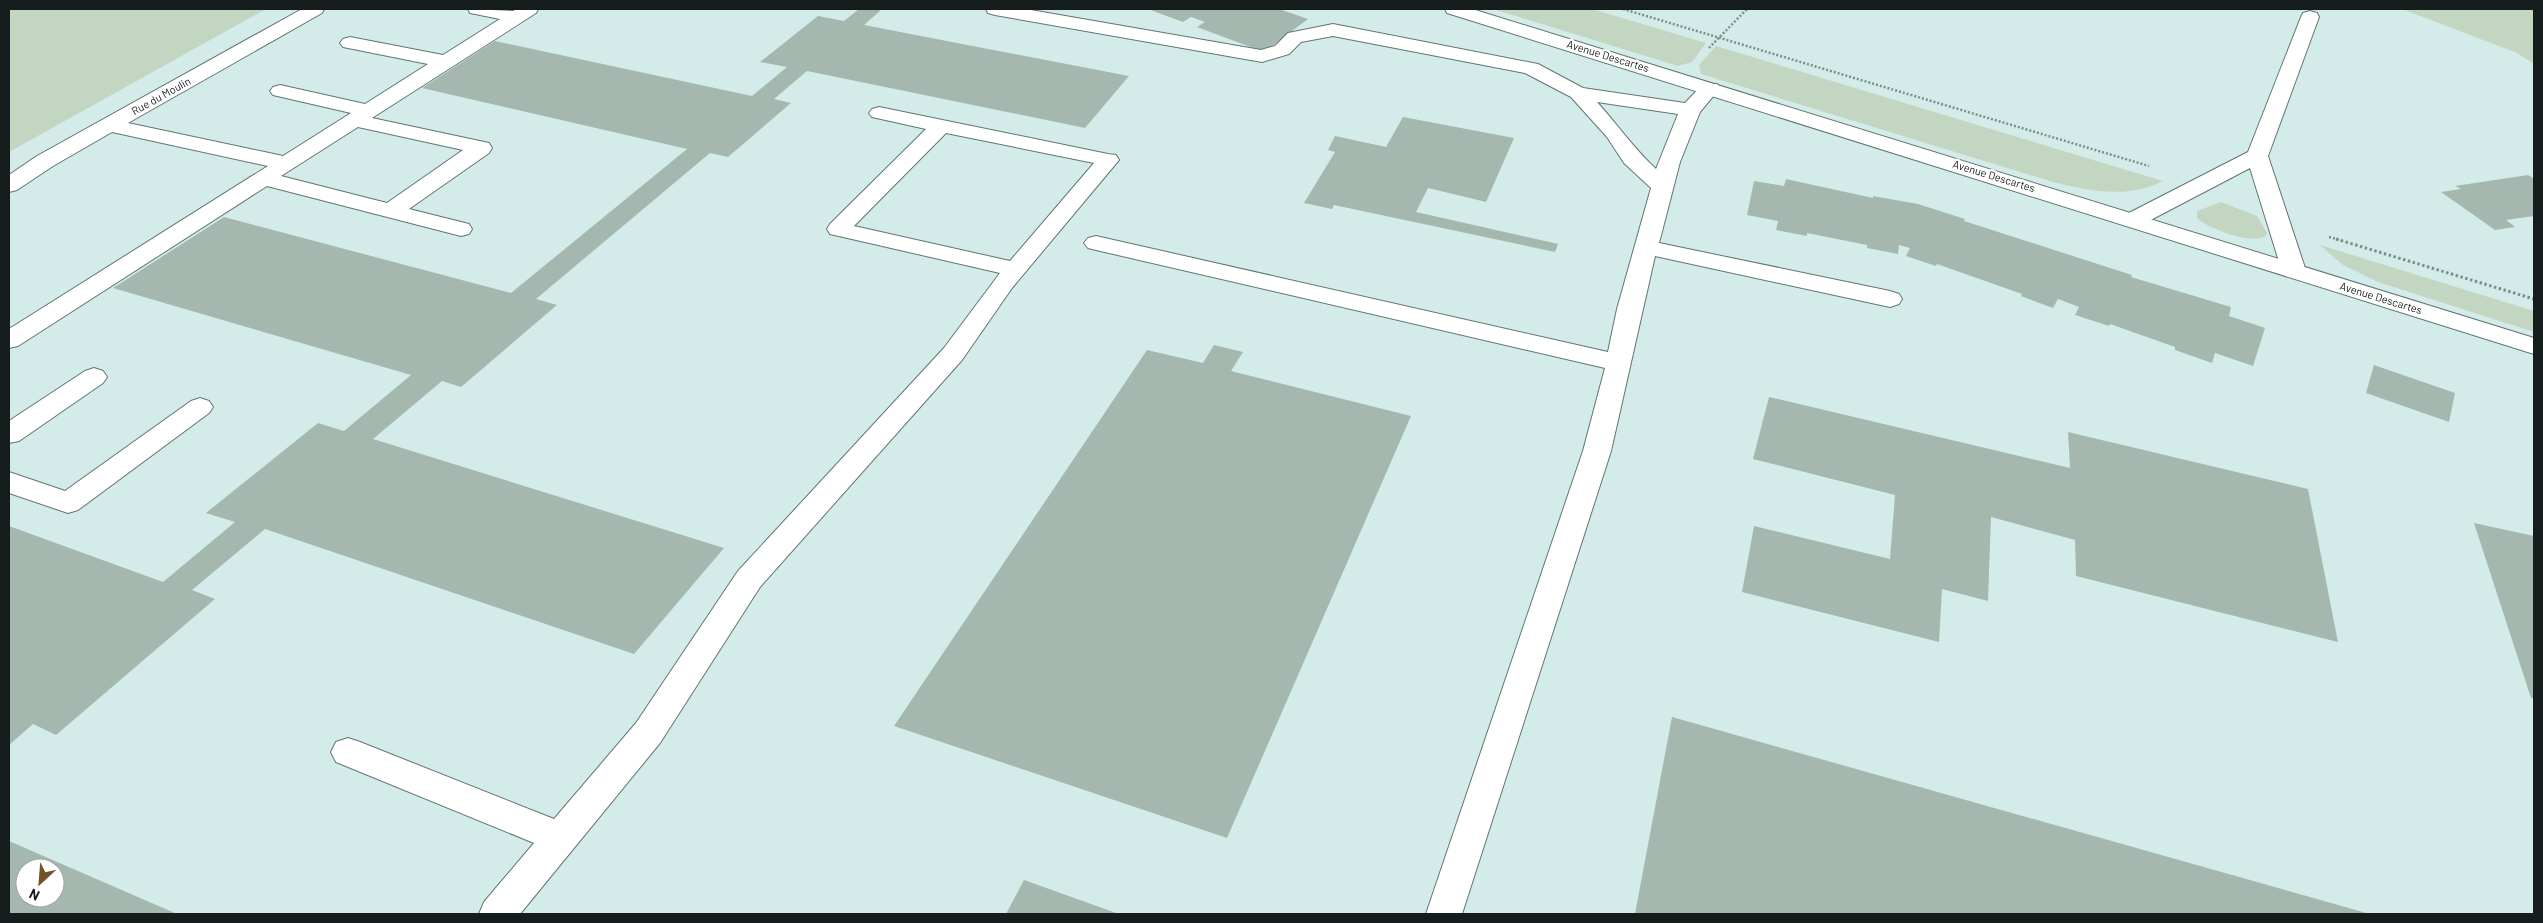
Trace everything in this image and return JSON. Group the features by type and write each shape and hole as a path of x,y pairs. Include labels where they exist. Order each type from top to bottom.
{"main road":[{"name":"Rue du Moulin","path":"9,185 45,161 315,9"},
{"path":"477,9 522,13"},
{"path":"995,9 1262,56 1282,50 1295,37 1333,30 1531,68 1578,93 1690,110"},
{"name":"Avenue Descartes","path":"1454,9 2534,346"},
{"path":"9,340 522,13"},
{"path":"2294,271 2257,156 2310,17"},
{"path":"350,43 446,62"},
{"path":"1444,914 1597,451 1619,363 1629,309 1662,186 1690,110 1710,88"},
{"path":"280,91 480,148 391,211"},
{"path":"1578,93 1632,158 1662,186"},
{"path":"497,914 648,733 749,579 953,354 1016,269 1108,160 879,113"},
{"path":"110,125 286,163"},
{"path":"941,126 838,229 1016,269"},
{"path":"2133,220 2257,156"},
{"path":"262,178 461,229"},
{"path":"1096,243 1619,363"},
{"path":"1645,247 1890,299"},
{"path":"9,434 94,377"},
{"path":"9,482 68,503 200,408"},
{"path":"348,752 561,838"}],"path":[{"path":"1623,9 2156,168 2203,184"},
{"path":"1727,28 1747,9"},
{"path":"2276,213 2327,236 2534,299"}],"green space":[{"path":"9,9 266,9 9,152"},
{"path":"1493,9 1592,9 1706,43 1692,62 1678,66"},
{"path":"2402,9 2534,9 2534,64 2517,53"},
{"path":"1716,46 2163,181 2150,187 2122,192 2080,188 2053,182 1701,74 1699,65"},
{"path":"2221,202 2257,216 2267,233 2266,236 2251,239 2241,237 2220,231 2197,218 2197,211"},
{"path":"2320,245 2534,311 2534,332 2378,282 2343,265"}],"building":[{"path":"859,9 881,10 864,25 1129,76 1085,128 807,71 774,99 791,103 728,157 710,153 536,299 557,305 461,387 442,381 373,439 724,548 634,654 265,529 192,590 215,599 56,735 33,724 9,745 9,526 163,582 235,522 206,513 318,423 344,431 411,375 113,288 224,217 511,293 687,149 422,88 495,41 752,96 787,67 760,62 818,16 844,21"},
{"path":"1148,9 1279,9 1308,19 1264,52 1197,27 1205,22 1191,17 1183,22"},
{"path":"1403,117 1514,138 1486,202 1428,188 1416,212 1558,244 1555,252 1334,205 1332,209 1304,203 1335,152 1328,150 1335,136 1386,147"},
{"path":"2528,175 2534,179 2534,216 2506,220 2515,227 2495,230 2441,192 2461,189 2455,186"},
{"path":"1786,179 1873,198 1873,196 1918,204 1965,219 1964,221 2132,275 2131,277 2231,307 2229,316 2265,328 2253,366 2215,353 2212,363 2175,350 2175,347 2110,324 2109,326 2075,315 2079,307 2058,299 2053,308 2021,296 2022,294 1937,264 1936,266 1906,256 1910,248 1899,245 1898,254 1867,248 1867,245 1807,233 1807,236 1776,230 1778,221 1747,215 1754,181 1784,186"},
{"path":"1214,345 1243,352 1231,371 1411,416 1227,838 894,726 1147,350 1203,363"},
{"path":"2374,365 2455,393 2449,422 2366,393"},
{"path":"1769,397 2070,468 2068,432 2308,489 2338,642 2076,576 2075,540 1991,517 1988,601 1942,589 1939,642 1742,592 1754,526 1890,559 1895,495 1753,459"},
{"path":"2474,523 2534,536 2534,698 2531,698"},
{"path":"1672,717 2370,914 1635,914"},
{"path":"9,841 48,858 15,858 15,908 65,908 65,865 177,914 9,914"},
{"path":"1024,880 1119,914 1006,914"}]}
